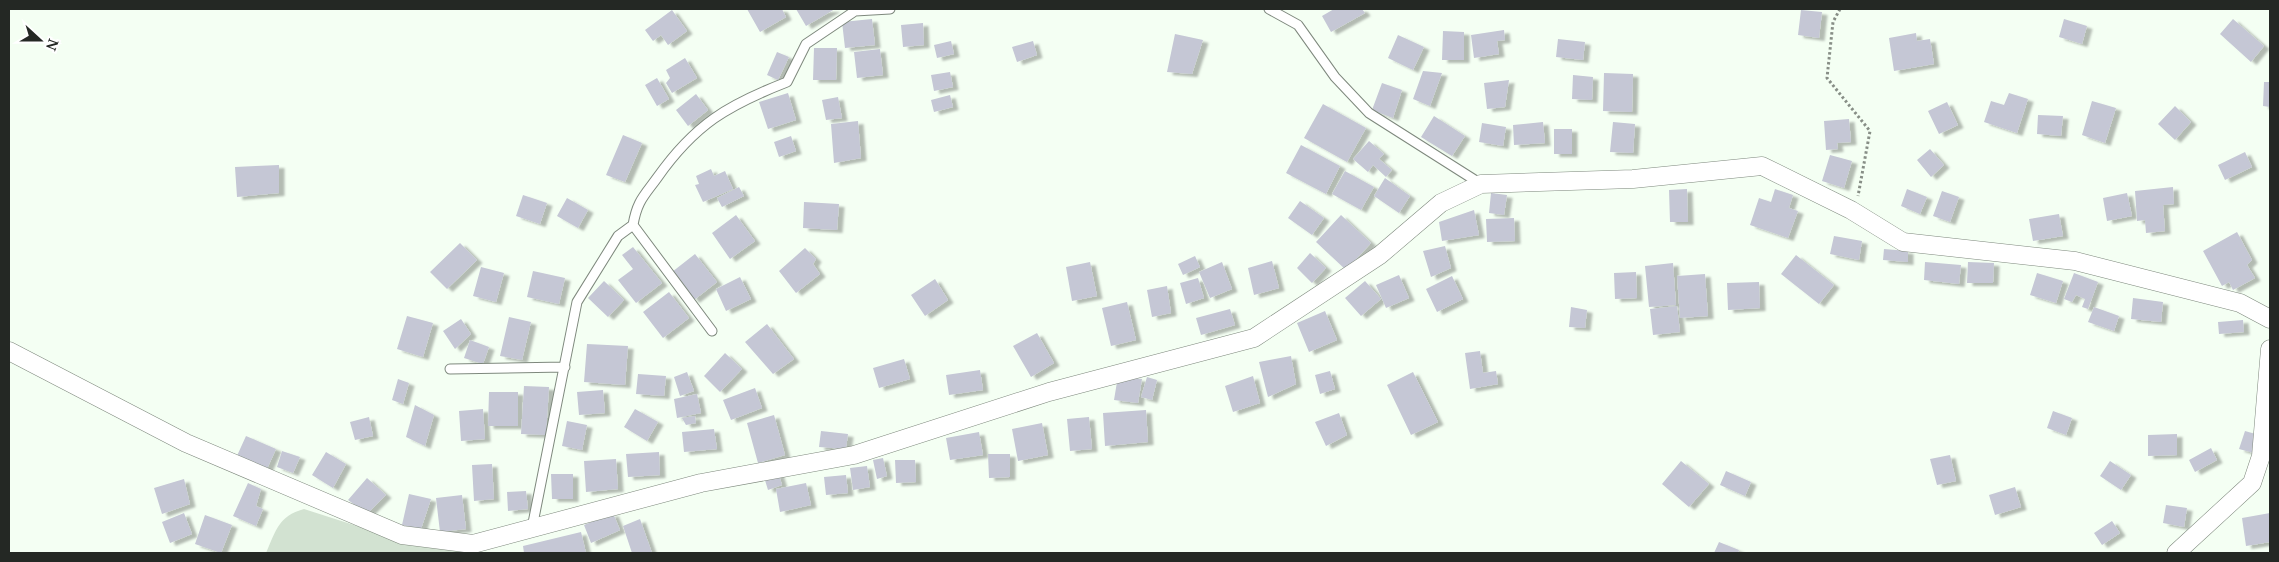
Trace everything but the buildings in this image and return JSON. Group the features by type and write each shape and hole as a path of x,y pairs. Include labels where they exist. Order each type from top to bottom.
{"street":[{"path":"9,350 186,443 402,535 474,544 701,482 854,455 1049,392 1254,338 1380,255 1441,203 1481,184 1633,179 1762,166 1851,210 1903,242 2075,261 2240,302 2270,319"},
{"path":"2176,553 2252,483 2261,456 2270,349"}],"lane":[{"path":"712,331 634,225 637,206 671,158 708,122 745,98 787,82 806,44 855,11 890,9"},
{"path":"1269,9 1298,25 1335,77 1369,113 1481,184"},
{"path":"532,528 576,302 618,236 634,225"},
{"path":"450,369 564,367"}],"path":[{"path":"1840,9 1833,22 1827,78 1870,131 1857,200 1851,210"}],"green space":[{"path":"304,509 413,544 480,553 266,553 283,520 295,512"}]}
